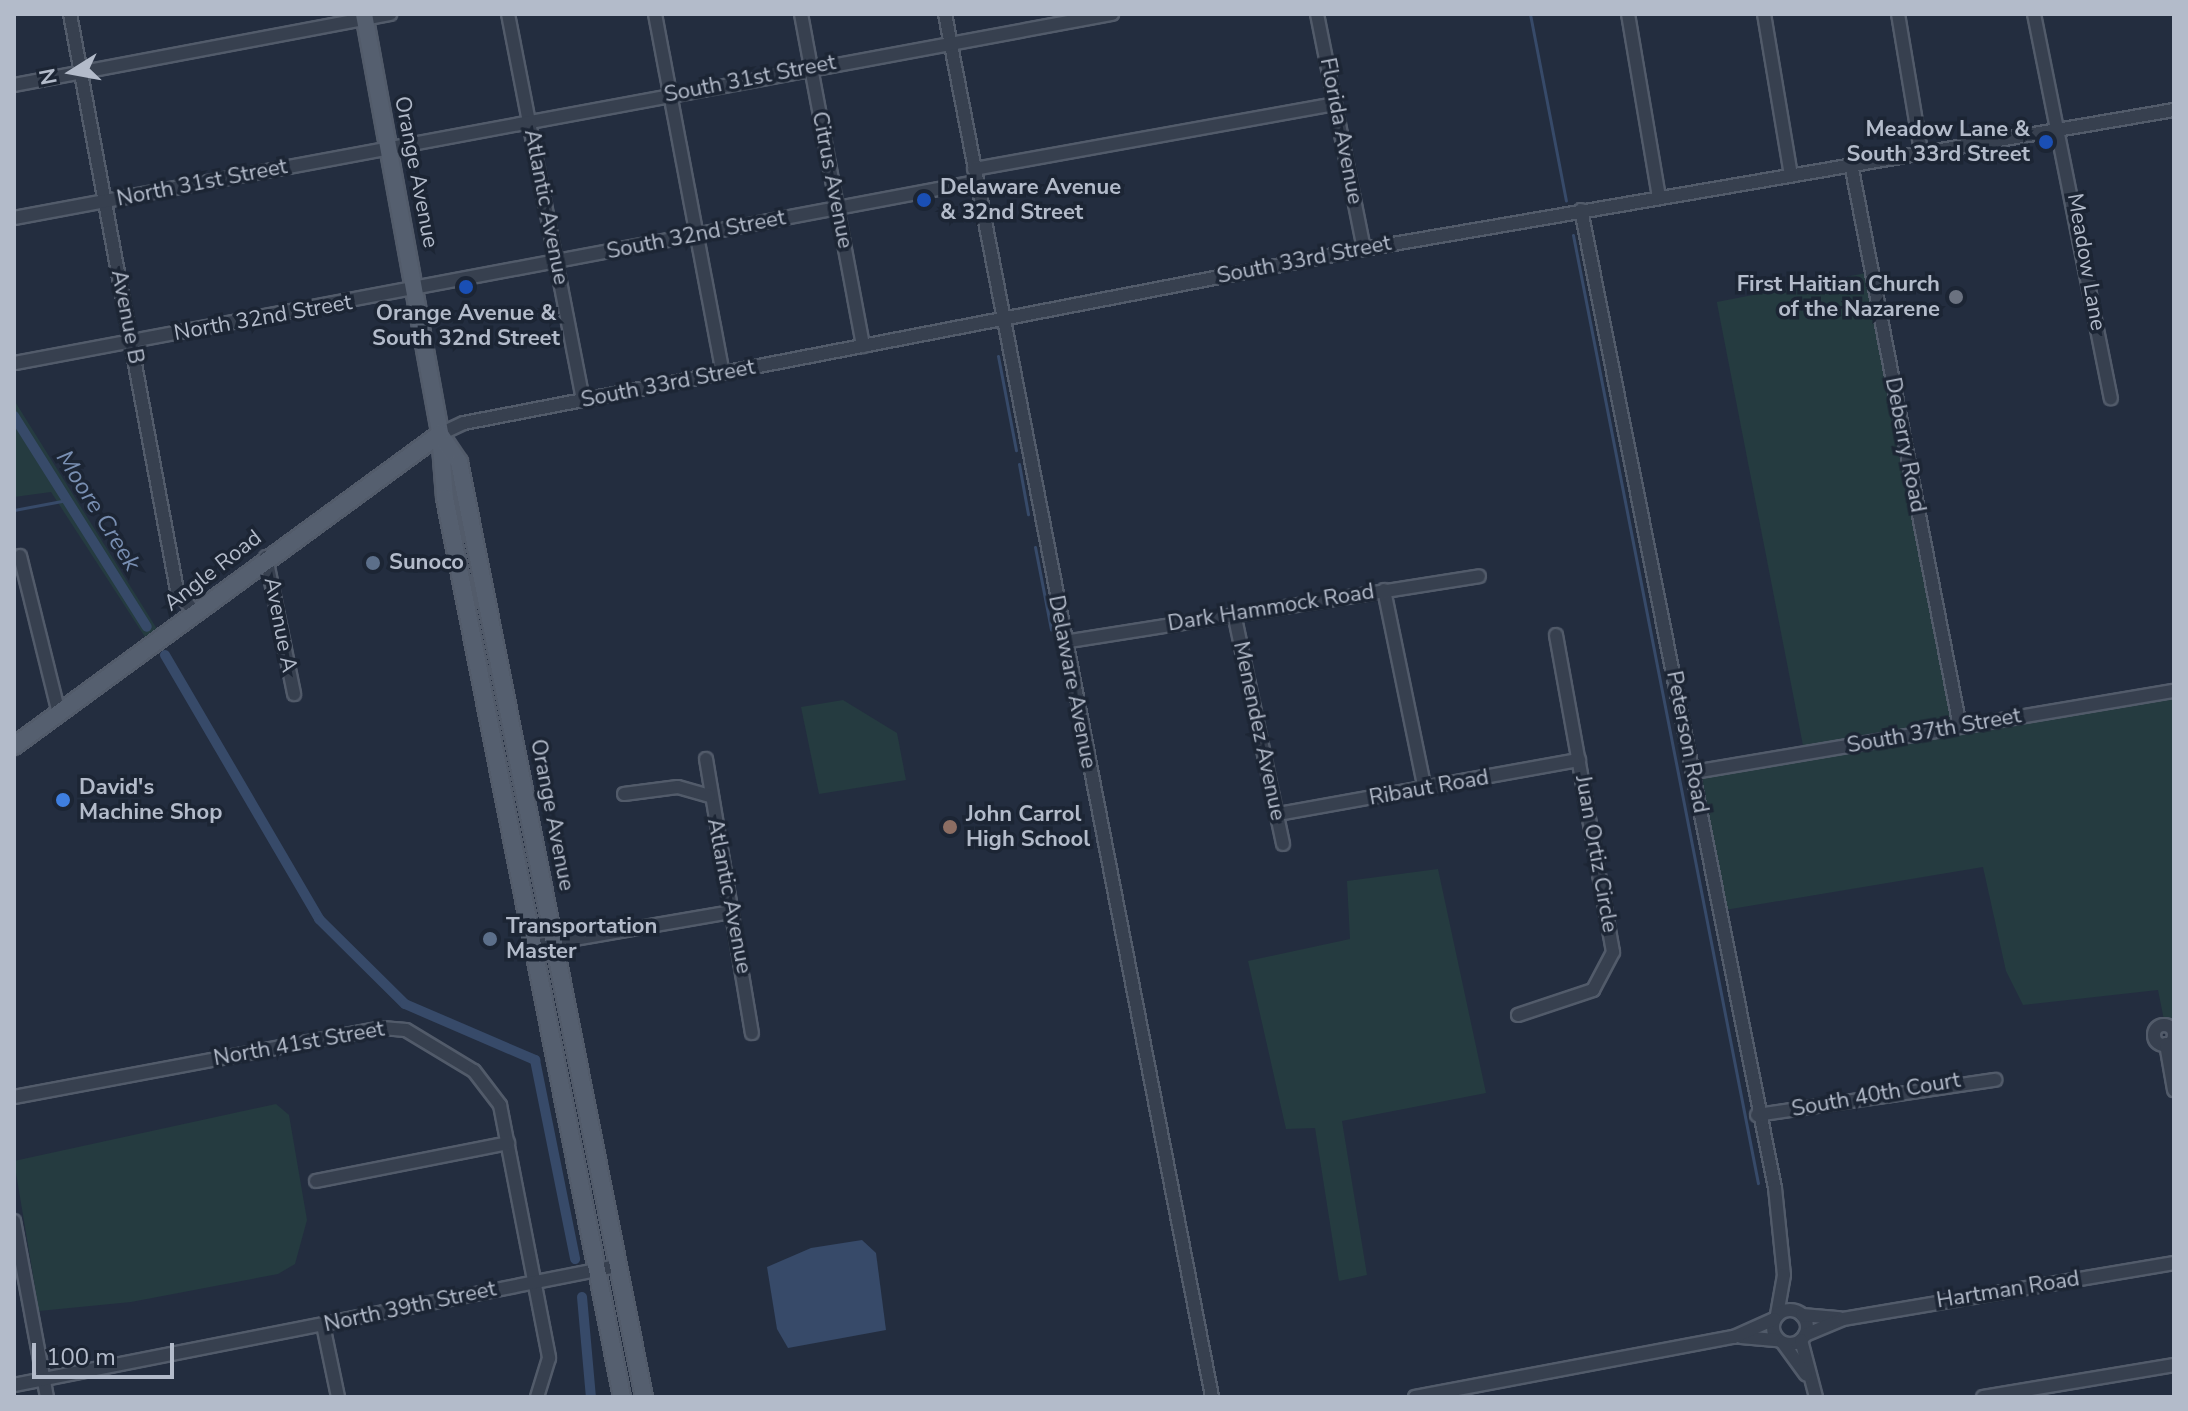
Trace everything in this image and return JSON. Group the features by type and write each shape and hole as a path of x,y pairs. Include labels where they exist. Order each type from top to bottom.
{"main road":[{"name":"Orange Avenue","path":"365,16 416,290 469,624 622,1397"},
{"name":"Orange Avenue","path":"440,434 459,462 644,1397"},
{"name":"Angle Road","path":"14,746 196,614 266,557 440,434"},
{"path":"469,624 481,636 497,703 512,722"}],"street":[{"name":"Avenue B","path":"70,14 177,590 196,614"},
{"path":"14,85 365,16 390,14"},
{"name":"Atlantic Avenue","path":"508,14 583,400"},
{"path":"655,14 723,373"},
{"name":"Citrus Avenue","path":"801,14 863,346"},
{"name":"Delaware Avenue","path":"945,14 1212,1397"},
{"name":"South 31st Street","path":"389,147 1112,14"},
{"name":"Florida Avenue","path":"1317,14 1364,249"},
{"path":"1628,14 1659,197"},
{"path":"1764,14 1791,175"},
{"path":"1898,14 1921,152"},
{"name":"Meadow Lane","path":"2034,14 2054,130 2065,145 2111,398"},
{"name":"South 32nd Street","path":"416,290 1335,104"},
{"name":"South 33rd Street","path":"440,434 583,400 1364,249 2174,110"},
{"name":"North 31st Street","path":"14,218 389,147"},
{"name":"Deberry Road","path":"1851,164 1960,727"},
{"name":"Peterson Road","path":"1581,210 1694,772 1784,1275 1800,1313 1803,1338"},
{"name":"North 32nd Street","path":"15,363 416,290"},
{"path":"20,556 59,714"},
{"name":"Avenue A","path":"266,557 294,694"},
{"name":"Dark Hammock Road","path":"1064,642 1235,618 1479,576"},
{"path":"1384,590 1425,789"},
{"name":"Menendez Avenue","path":"1235,618 1283,844"},
{"name":"Juan Ortiz Circle","path":"1518,1015 1593,990 1613,952 1556,635"},
{"name":"South 37th Street","path":"1694,772 2174,691"},
{"name":"Atlantic Avenue","path":"706,759 709,796 752,1033"},
{"name":"Ribaut Road","path":"1278,814 1579,760"},
{"path":"624,794 678,787 709,796"},
{"path":"534,946 730,912"},
{"name":"North 41st Street","path":"14,1097 395,1028 489,1086 508,1143 549,1358 537,1397"},
{"path":"2166,1044 2174,1090"},
{"name":"South 40th Court","path":"1757,1115 1995,1080"},
{"path":"316,1181 508,1143"},
{"path":"15,1230 47,1397"},
{"name":"Hartman Road","path":"1781,1342 1803,1338 1843,1319 2174,1263"},
{"name":"North 39th Street","path":"14,1385 617,1266"},
{"name":"Peterson Road","path":"1776,1317 1784,1275"},
{"name":"Hartman Road","path":"1776,1317 1800,1313 1843,1319"},
{"path":"1415,1397 1734,1337 1776,1317 1781,1342 1808,1378 1816,1397"},
{"path":"323,1325 338,1397"},
{"path":"1734,1337 1781,1342"},
{"path":"1803,1338 1808,1378"},
{"path":"1983,1397 2174,1365"},
{"path":"2071,1382 2073,1397"}],"green space":[{"path":"1866,273 1954,724 1804,753 1717,302"},
{"path":"14,400 157,629 145,637 51,492 14,497"},
{"path":"2174,696 2174,1023 2164,1020 2158,990 2023,1005 2006,971 1983,867 1725,910 1700,776"},
{"path":"843,700 897,733 906,780 819,794 801,707"},
{"path":"1438,869 1486,1093 1342,1121 1367,1275 1339,1281 1315,1128 1286,1129 1248,961 1350,939 1347,881"},
{"path":"276,1104 289,1115 307,1220 295,1264 278,1274 131,1302 39,1311 14,1161"}],"water":[{"path":"862,1240 876,1253 886,1330 788,1348 777,1329 767,1267 811,1248"}],"waterway":[{"path":"1530,14 1566,201"},
{"path":"1573,235 1758,1183"},
{"path":"998,356 1016,450"},
{"name":"Moore Creek","path":"14,416 147,627"},
{"path":"1019,464 1028,514"},
{"path":"14,510 67,500"},
{"path":"1035,547 1051,629"},
{"path":"165,655 319,919 405,1004 535,1060 575,1259"},
{"path":"582,1297 591,1397"}],"place":[{"name":"Meadow Lane & South 33rd Street","path":"2046,142"},
{"name":"Delaware Avenue & 32nd Street","path":"924,200"},
{"name":"Orange Avenue & South 32nd Street","path":"466,287"},
{"name":"First Haitian Church of the Nazarene","path":"1956,297"},
{"name":"Sunoco","path":"373,563"},
{"name":"David's Machine Shop","path":"63,800"},
{"name":"John Carrol High School","path":"950,827"},
{"name":"Transportation Master","path":"490,939"}]}
